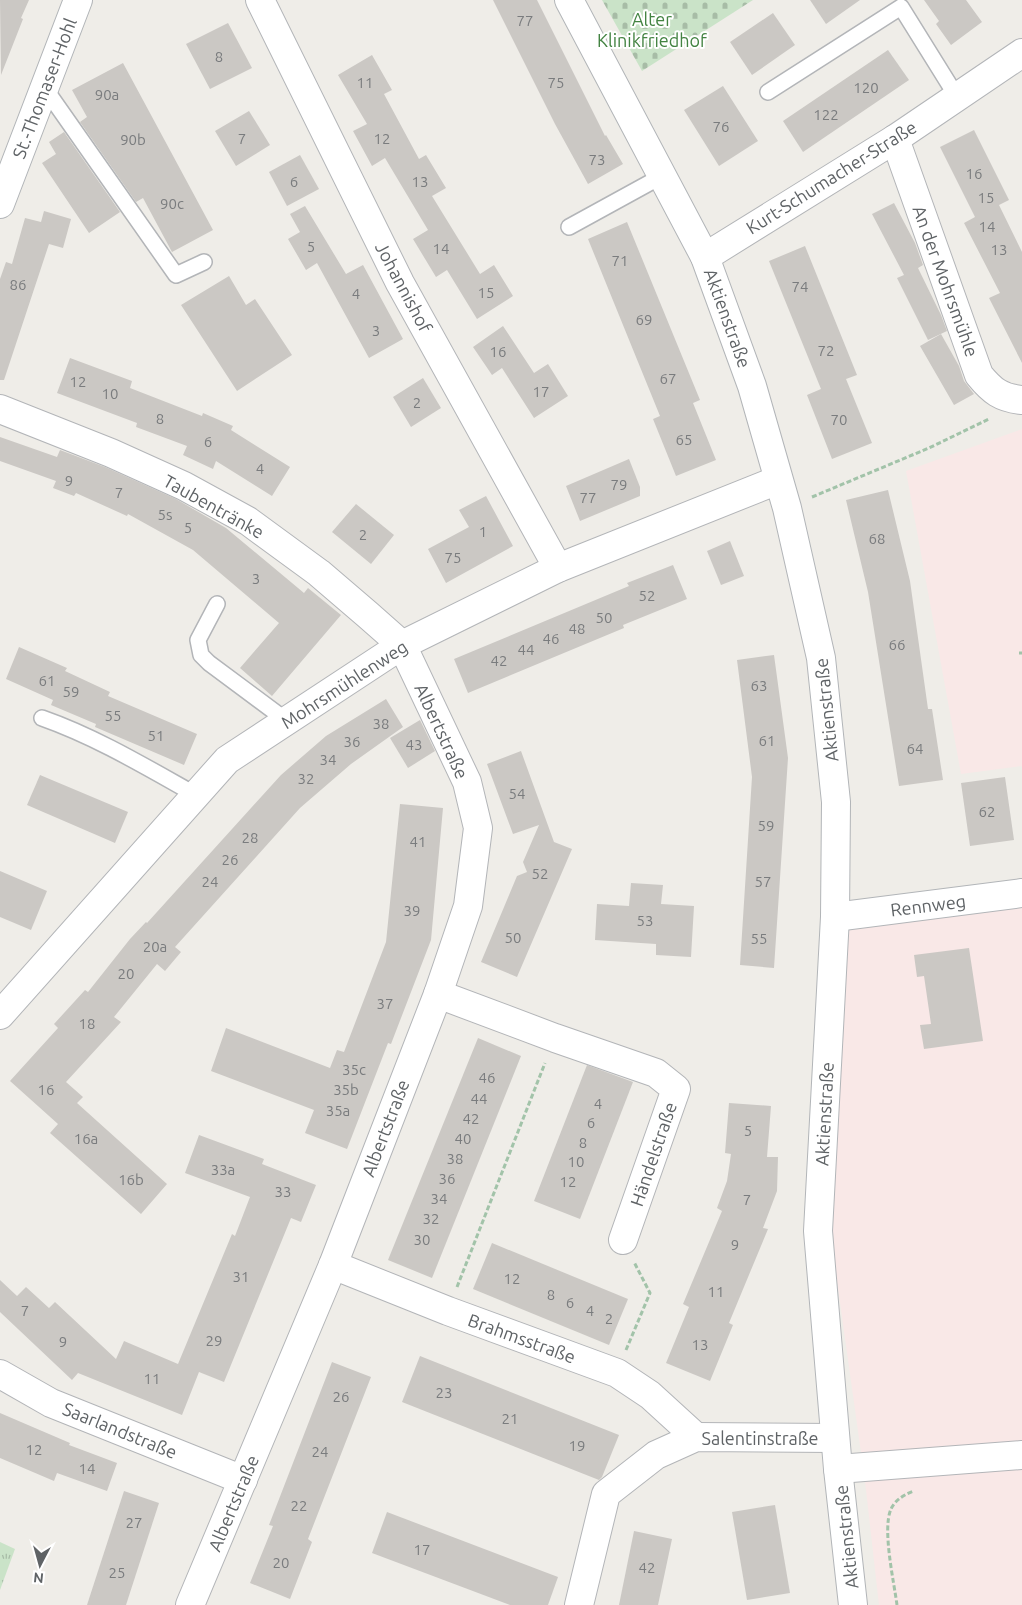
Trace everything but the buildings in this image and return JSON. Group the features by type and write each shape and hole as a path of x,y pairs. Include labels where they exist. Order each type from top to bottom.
{"street":[{"name":"St.-Thomaser-Hohl","path":"0,204 78,0"},
{"name":"Johannishof","path":"260,0 400,283 558,568"},
{"name":"Aktienstraße","path":"569,0 705,256 752,386 787,508 821,658 836,802 835,917 818,1231 835,1438 853,1605"},
{"name":"Kurt-Schumacher-Straße","path":"705,256 895,139 1022,53"},
{"name":"An der Mohrsmühle","path":"895,139 979,375 991,389 1008,398 1022,400"},
{"name":"Taubentränke","path":"0,409 111,453 184,486 248,521 319,573 402,645"},
{"name":"Mohrsmühlenweg","path":"0,1015 227,760 402,645 558,568 778,480"},
{"name":"Albertstraße","path":"190,1605 333,1264 438,994 468,906 478,828 467,782 402,645"},
{"name":"Rennweg","path":"835,917 1022,894"},
{"name":"Händelstraße","path":"438,994 555,1038 656,1073 676,1089 623,1240"},
{"name":"Brahmsstraße","path":"333,1264 448,1311 617,1373 650,1395 696,1437"},
{"name":"Saarlandstraße","path":"0,1374 51,1403 243,1480"},
{"name":"Salentinstraße","path":"579,1605 606,1494 656,1455 696,1437 835,1438"},
{"name":"Aktienstraße","path":"838,1469 1022,1455"}],"lane":[{"path":"768,92 901,7 956,96"},
{"path":"44,87 176,274 204,262"},
{"path":"569,226 662,176"},
{"path":"218,604 198,640 201,655 209,663 287,720"},
{"path":"42,718 65,726 134,759 196,795"}],"path":[{"path":"787,508 929,448 996,414"},
{"path":"448,1311 555,1038"},
{"path":"617,1373 650,1293 623,1240"},
{"path":"897,1605 887,1529 891,1509 900,1498 913,1491 923,1490"}],"shaded area":[{"path":"1022,429 1022,767 961,774 906,471"},
{"path":"1022,905 1022,1605 879,1605 865,1481 826,1203 849,924"}],"green space":[{"name":"Alter Klinikfriedhof","path":"602,0 753,0 642,71"},
{"path":"0,1542 15,1549 0,1590"}]}
